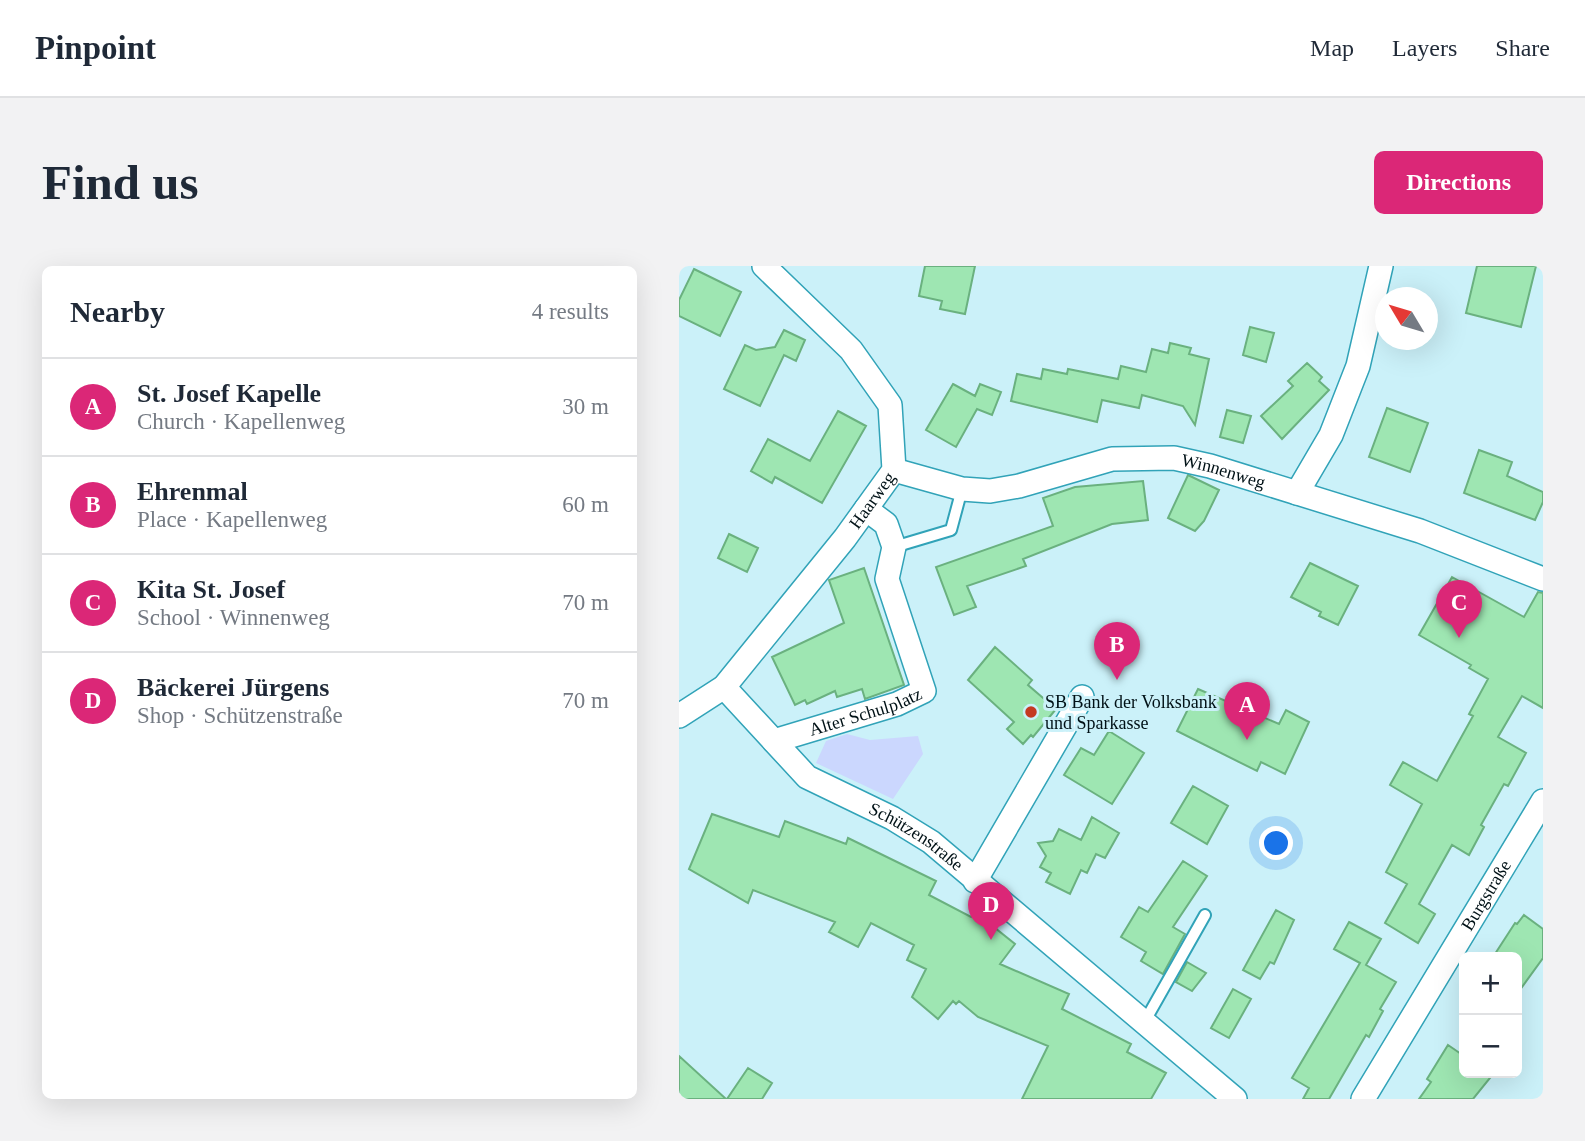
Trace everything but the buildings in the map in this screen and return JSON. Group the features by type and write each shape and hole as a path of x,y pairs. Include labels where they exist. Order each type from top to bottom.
{"street":[{"name":"Haarweg","path":"679,716 724,687 894,470 890,405 851,351 764,266"},
{"path":"1297,493 1331,435 1358,366 1381,266"},
{"name":"Winnenweg","path":"894,470 962,489 990,491 1019,486 1084,466 1140,456 1174,458 1210,466 1420,531 1543,579"},
{"path":"866,509 886,524 894,547"},
{"name":"Alter Schulplatz","path":"774,741 897,704 925,691 887,579 894,547"},
{"name":"Schützenstraße","path":"724,687 807,777 892,818 931,842 1235,1099"},
{"path":"975,881 1082,697"},
{"name":"Burgstraße","path":"1363,1099 1543,800"}],"lane":[{"path":"894,547 951,530 962,489"},
{"path":"1145,1021 1205,915"}],"shaded area":[{"path":"847,734 870,740 918,736 923,754 893,799 816,763 826,741"}],"place":[{"name":"Kita St. Josef","path":"1459,638"},
{"name":"Ehrenmal","path":"1117,680"},
{"name":"SB Bank der Volksbank und Sparkasse","path":"1031,712"},
{"name":"St. Josef Kapelle","path":"1247,740"},
{"name":"Bäckerei Jürgens","path":"991,940"}]}
